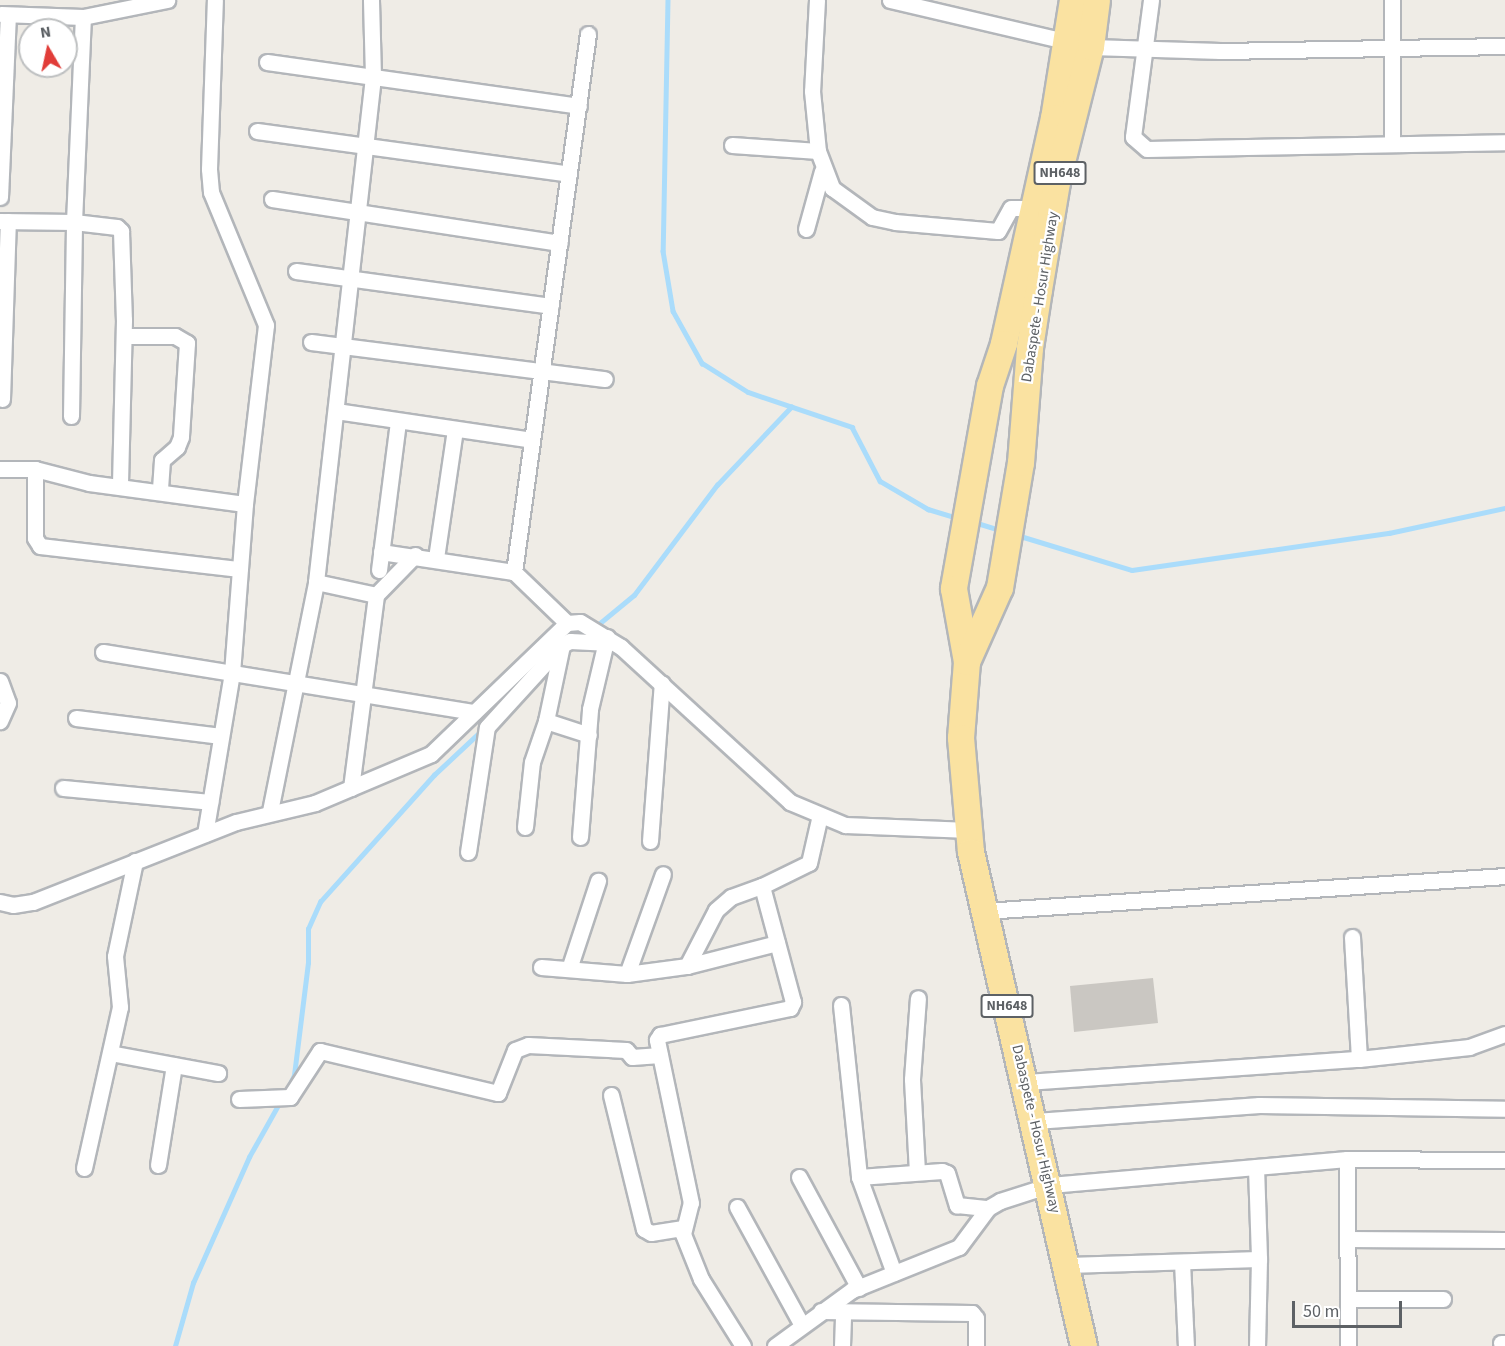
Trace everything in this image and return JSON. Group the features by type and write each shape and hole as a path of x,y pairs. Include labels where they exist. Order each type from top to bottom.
{"highway":[{"name":"NH648","path":"1004,344 1034,208 1079,46 1073,0"},
{"name":"Dabaspete - Hosur Highway","path":"967,662 1000,588 1021,463 1029,348 1079,46 1097,0"},
{"name":"Dabaspete - Hosur Highway","path":"1004,344 990,386 954,589 967,662 961,738 969,830 984,910 1050,1185 1084,1346"},
{"path":"1004,344 1029,348"}],"street":[{"path":"0,197 4,15 84,17 139,3 167,0"},
{"path":"205,834 232,673 245,504 266,325 211,192 209,169 215,0"},
{"path":"270,811 316,582 344,346 363,145 373,77 371,0"},
{"path":"817,0 812,91 822,171 832,188 852,205 872,217 895,222 998,231 1011,208 1034,208"},
{"path":"890,0 1079,46 1220,51 1393,46 1505,46"},
{"path":"1151,0 1142,49 1133,137 1148,150 1505,142"},
{"path":"1392,0 1392,143"},
{"path":"71,416 74,222 84,17"},
{"path":"514,572 588,34"},
{"path":"267,62 579,106"},
{"path":"257,131 569,174"},
{"path":"732,145 818,151"},
{"path":"806,229 822,171"},
{"path":"272,199 560,243"},
{"path":"2,399 4,221 74,222 117,227 121,231 124,336 120,487"},
{"path":"296,271 551,306"},
{"path":"124,336 175,336 187,343 181,437 177,447 162,460 160,492"},
{"path":"311,342 605,379"},
{"path":"336,411 532,440"},
{"path":"379,570 398,421"},
{"path":"436,558 455,430"},
{"path":"0,469 35,469 120,487 245,504"},
{"path":"35,469 35,538 40,546 240,569"},
{"path":"381,552 436,558 514,572 527,589 574,622 606,639 663,683 790,802 846,825 969,830"},
{"path":"351,788 366,694 376,595 415,555"},
{"path":"316,582 376,595"},
{"path":"0,902 13,905 33,902 205,834 270,811 315,803 430,754 574,622"},
{"path":"468,852 487,728 562,645 570,641 606,639"},
{"path":"580,837 598,665 606,639"},
{"path":"525,827 532,762 546,721 562,645"},
{"path":"103,652 474,712"},
{"path":"0,681 8,703 0,721"},
{"path":"650,841 663,683"},
{"path":"76,718 221,736"},
{"path":"546,721 589,735"},
{"path":"63,788 210,802"},
{"path":"687,966 716,910 731,897 762,886 809,863 820,815"},
{"path":"84,1168 120,1007 115,956 135,861"},
{"path":"627,974 663,874"},
{"path":"984,910 1505,876"},
{"path":"569,969 598,881"},
{"path":"743,1346 701,1278 682,1228 691,1203 660,1055 660,1035 790,1008 793,1002 762,886"},
{"path":"1352,937 1359,1059"},
{"path":"542,967 627,974 687,966 777,943"},
{"path":"917,1172 912,1079 918,998"},
{"path":"842,1005 859,1177 894,1273"},
{"path":"1026,1082 1359,1059 1468,1047 1505,1034"},
{"path":"239,1099 290,1097 320,1051 498,1093 515,1050 528,1046 626,1050 632,1057 660,1055"},
{"path":"110,1053 218,1073"},
{"path":"158,1165 174,1065"},
{"path":"611,1095 644,1228 651,1233 682,1228"},
{"path":"1035,1120 1259,1104 1505,1109"},
{"path":"859,1177 917,1172 947,1173 954,1203 987,1208 1050,1185 1347,1159 1505,1160"},
{"path":"1347,1159 1348,1346"},
{"path":"1256,1167 1259,1259 1257,1346"},
{"path":"799,1177 859,1288"},
{"path":"737,1207 802,1325"},
{"path":"775,1346 822,1311 859,1288 958,1247 987,1208"},
{"path":"1347,1239 1505,1240"},
{"path":"1067,1265 1259,1259"},
{"path":"1182,1262 1186,1346"},
{"path":"1348,1299 1443,1299"},
{"path":"822,1311 972,1313 976,1318 976,1346"},
{"path":"842,1346 843,1312"}],"building":[{"path":"1153,978 1158,1023 1074,1032 1070,986"}],"waterway":[{"path":"668,0 663,251 673,311 702,363 748,392 852,427 880,481 928,509 957,518"},
{"path":"594,628 634,595 717,485 791,407"},
{"path":"1017,535 1132,570 1389,533 1505,508"},
{"path":"974,522 1000,530"},
{"path":"288,1088 294,1075 308,963 308,929 320,902 434,775 481,731"},
{"path":"175,1346 193,1283 249,1157 281,1100"}]}
